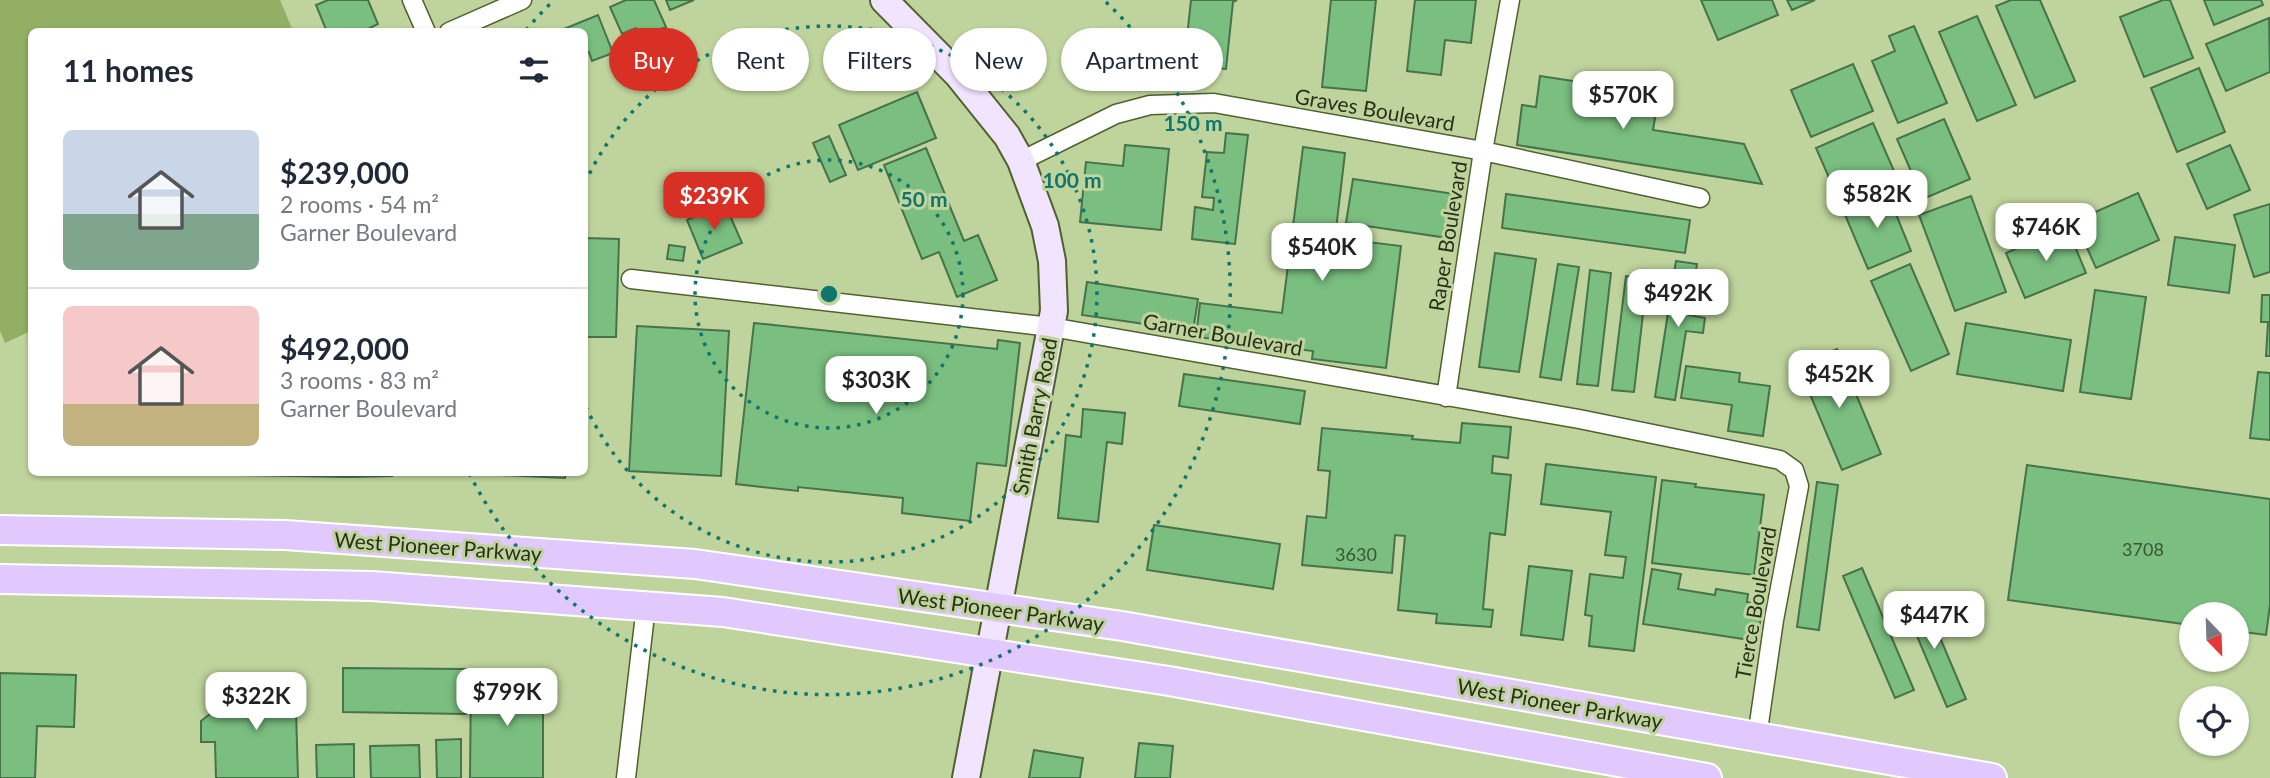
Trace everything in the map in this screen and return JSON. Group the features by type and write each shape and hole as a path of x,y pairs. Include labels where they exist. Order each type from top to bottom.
{"main road":[{"name":"West Pioneer Parkway","path":"0,530 285,535 695,564 1122,626 1991,778"},
{"name":"West Pioneer Parkway","path":"0,579 372,586 723,612 1169,681 1707,778"}],"street":[{"path":"412,0 424,28"},
{"path":"458,28 522,0"},
{"name":"Smith Barry Road","path":"884,0 958,75 1007,136 1021,161 1045,226 1052,261 1054,311 966,778"},
{"name":"Raper Boulevard","path":"1446,397 1483,151 1510,0"},
{"name":"Graves Boulevard","path":"1021,161 1116,114 1150,105 1214,103 1483,151 1700,198"},
{"name":"Garner Boulevard","path":"631,279 1051,327 1579,419 1780,460 1794,470 1796,476"},
{"name":"Tierce Boulevard","path":"1756,737 1799,486 1796,476"},
{"path":"626,778 646,606"}],"green space":[{"path":"0,0 280,0 292,28 28,28 28,332 5,343 0,331"}],"building":[{"path":"328,0 368,0 378,24 370,28 325,28 316,5"},
{"path":"626,0 654,0 666,27 619,28 610,7"},
{"path":"666,0 694,0 670,10"},
{"path":"1191,0 1237,0 1233,2 1226,69 1223,69 1223,28 1188,28"},
{"path":"1331,0 1376,0 1366,91 1322,87"},
{"path":"1415,0 1476,0 1471,43 1445,40 1441,75 1407,71"},
{"path":"1701,0 1772,0 1778,15 1718,40"},
{"path":"1787,0 1815,0 1792,10"},
{"path":"2011,0 2040,0 2075,81 2035,98 1996,6"},
{"path":"2163,0 2170,0 2193,58 2144,77 2120,17"},
{"path":"2204,0 2261,0 2263,5 2214,25"},
{"path":"598,15 609,43 609,55 592,61 588,52 588,28 566,28"},
{"path":"1977,16 2016,105 1977,121 1939,32"},
{"path":"2269,18 2270,72 2226,91 2206,44"},
{"path":"1914,26 1947,103 1898,123 1872,61 1895,51 1889,36"},
{"path":"1853,64 1873,111 1811,137 1791,90"},
{"path":"2199,68 2225,132 2177,152 2151,88"},
{"path":"1540,76 1659,94 1653,130 1744,144 1762,184 1517,145 1522,105 1536,107"},
{"path":"917,92 936,138 858,170 839,125"},
{"path":"1944,119 1970,179 1923,199 1897,139"},
{"path":"1873,123 1894,171 1837,196 1816,148"},
{"path":"1226,133 1248,135 1235,244 1192,239 1195,207 1213,210 1214,198 1202,197 1207,152 1224,153"},
{"path":"829,136 846,175 830,182 813,143"},
{"path":"1125,145 1169,149 1161,230 1080,222 1086,162 1123,166"},
{"path":"2230,145 2250,190 2207,209 2187,164"},
{"path":"1303,147 1345,153 1335,238 1401,246 1386,368 1312,359 1313,351 1196,337 1200,303 1282,313"},
{"path":"926,148 964,241 978,235 997,280 957,297 939,252 922,259 884,165"},
{"path":"1353,179 1455,194 1448,238 1346,223"},
{"path":"1887,192 1911,251 1868,269 1843,210"},
{"path":"2138,193 2159,240 2096,268 2075,221"},
{"path":"1506,194 1690,220 1685,253 1502,228"},
{"path":"1971,196 2006,292 1955,311 1919,215"},
{"path":"725,204 742,243 703,259 687,220"},
{"path":"2270,204 2270,272 2254,277 2234,215"},
{"path":"2067,227 2086,273 2025,298 2006,253"},
{"path":"2175,237 2235,245 2229,293 2168,285"},
{"path":"588,238 619,239 616,337 588,337"},
{"path":"669,245 685,247 683,261 667,259"},
{"path":"1495,253 1536,259 1519,372 1479,367"},
{"path":"1676,261 1697,264 1689,315 1705,318 1703,333 1686,331 1675,400 1655,397"},
{"path":"1558,264 1579,267 1561,380 1540,377"},
{"path":"1910,264 1949,354 1911,371 1871,281"},
{"path":"1590,270 1611,273 1598,386 1577,384"},
{"path":"1626,276 1647,279 1634,392 1612,390"},
{"path":"1087,282 1198,299 1193,331 1082,315"},
{"path":"2095,290 2146,297 2131,399 2080,392"},
{"path":"2262,295 2270,295 2270,356 2266,356 2268,322 2261,322"},
{"path":"754,323 997,349 998,340 1020,343 1006,466 977,463 970,521 902,513 903,498 798,487 798,491 736,484"},
{"path":"1966,323 2071,340 2063,391 1957,374"},
{"path":"637,326 729,331 721,476 629,471"},
{"path":"1837,349 1881,454 1842,470 1798,366"},
{"path":"1686,366 1740,373 1739,382 1770,386 1763,436 1728,431 1732,405 1681,398"},
{"path":"2258,372 2270,373 2270,440 2250,438"},
{"path":"1184,374 1305,391 1300,424 1179,406"},
{"path":"1083,409 1125,413 1122,444 1107,442 1098,522 1058,518 1066,435 1081,437"},
{"path":"1462,423 1511,427 1508,458 1493,456 1492,473 1511,475 1505,535 1490,533 1483,609 1493,610 1491,627 1436,623 1437,614 1398,610 1405,536 1395,535 1392,573 1302,565 1307,516 1326,518 1330,471 1318,470 1322,428 1460,443"},
{"path":"1546,464 1656,477 1634,651 1589,646 1592,616 1585,615 1590,574 1623,578 1626,557 1605,555 1611,512 1541,504"},
{"path":"2027,465 2270,499 2270,605 2266,635 2249,633 2249,602 2179,602 2179,623 2008,600"},
{"path":"293,476 392,476 349,477"},
{"path":"523,476 565,476 565,478"},
{"path":"1662,480 1696,484 1695,487 1764,495 1754,575 1652,563"},
{"path":"1817,482 1838,485 1819,630 1797,627"},
{"path":"1154,525 1280,544 1273,589 1147,570"},
{"path":"1529,566 1572,571 1563,640 1521,635"},
{"path":"1862,568 1914,690 1895,698 1843,576"},
{"path":"1652,569 1681,574 1678,589 1715,595 1716,589 1748,594 1747,602 1763,605 1757,641 1643,624"},
{"path":"1922,595 1966,699 1947,707 1903,603"},
{"path":"343,668 466,669 466,714 343,712"},
{"path":"0,673 76,675 74,727 37,726 35,778 0,778"},
{"path":"295,677 298,778 216,778 215,742 201,742 201,721 257,678"},
{"path":"471,678 543,679 543,778 470,778"},
{"path":"461,739 461,778 437,778 436,740"},
{"path":"1139,743 1173,746 1170,778 1135,778"},
{"path":"354,744 354,778 317,778 316,745"},
{"path":"419,745 420,778 371,778 370,746"},
{"path":"1034,750 1083,758 1080,778 1029,778"}]}
